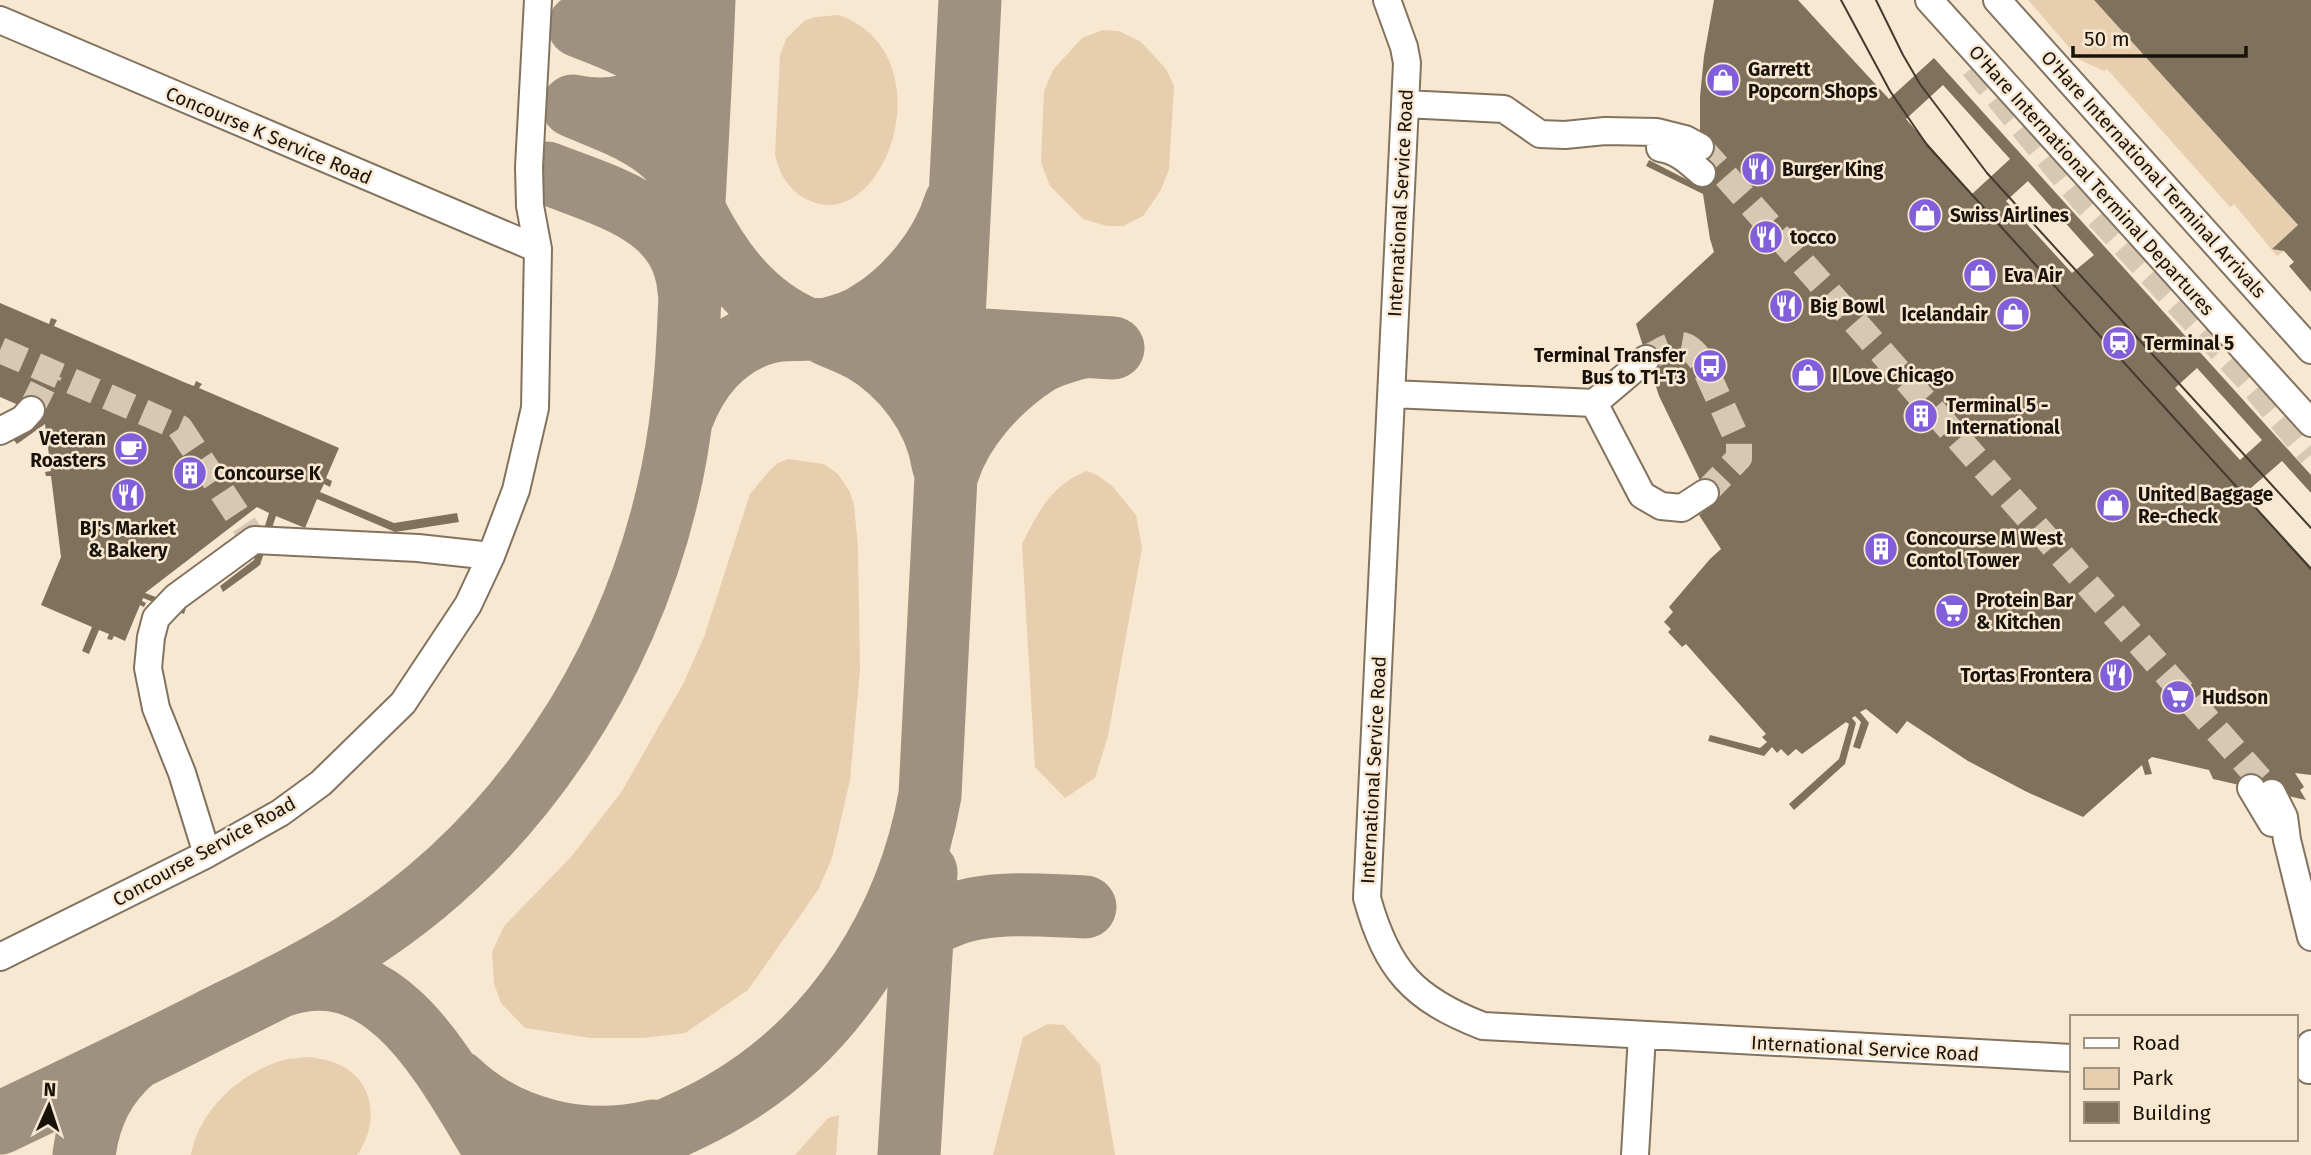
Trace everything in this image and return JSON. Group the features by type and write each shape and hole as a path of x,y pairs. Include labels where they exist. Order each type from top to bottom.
{"street":[{"name":"Concourse Service Road","path":"3,951 206,854 280,813 321,783 402,703 468,605 491,556 516,490 535,408 538,249 530,206 530,167 538,0"},
{"name":"International Service Road","path":"1387,0 1407,63 1367,898 1382,944 1394,965 1409,983 1448,1011 1483,1026 2070,1058"},
{"name":"O'Hare International Terminal Departures","path":"1929,0 2311,423"},
{"name":"O'Hare International Terminal Arrivals","path":"1997,0 2311,350"},
{"name":"Concourse K Service Road","path":"0,20 538,249"},
{"path":"1405,104 1504,109 1540,134 1565,135 1605,144 1667,149 1684,158 1701,160"},
{"path":"1392,394 1594,403 1646,359"},
{"path":"1594,403 1642,495 1661,506 1682,508 1705,493"},
{"path":"0,431 23,419 31,410"},
{"path":"206,854 182,773 156,708 148,668 156,618 176,597 254,540 418,548 491,556"},
{"path":"2261,790 2273,824 2287,840 2311,937"},
{"path":"1635,1155 1642,1035"}],"green space":[{"path":"2028,0 2094,0 2298,225 2273,248 2284,251 2277,256 2234,204 2230,207 2107,69 2104,71 2080,60"},
{"path":"839,15 872,36 891,66 898,101 893,136 880,168 860,192 836,204 808,200 795,192 782,175 775,154 780,56 786,39 804,21"},
{"path":"1103,30 1119,31 1141,42 1166,69 1174,86 1169,169 1161,190 1143,216 1123,226 1107,226 1083,219 1050,186 1041,163 1044,91 1053,70 1082,38"},
{"path":"788,459 824,464 838,474 850,492 854,505 858,547 860,671 850,780 832,858 818,890 748,990 685,1033 643,1038 590,1038 525,1028 501,1003 494,984 492,952 504,926 571,857 622,791 683,684 704,637 750,494 769,471"},
{"path":"1087,471 1113,487 1136,515 1142,548 1108,736 1095,778 1065,798 1035,767 1022,544 1040,510 1055,491"},
{"path":"1048,1024 1064,1025 1100,1065 1115,1155 993,1155 1023,1037"},
{"path":"311,1057 335,1063 351,1072 367,1092 371,1117 369,1130 357,1155 191,1155 195,1139 212,1109 237,1084 283,1060"},
{"path":"839,1115 836,1155 795,1155 828,1118"}],"building":[{"name":"Terminal 5 - International","path":"1714,0 1798,0 1889,99 1934,58 2311,475 2311,493 2282,461 2244,494 2311,567 2311,775 2295,773 2304,787 2300,790 2306,800 2213,779 2209,770 2152,757 2148,760 2152,774 2145,775 2142,765 2083,817 1968,761 1907,721 1897,734 1866,709 1860,712 1869,723 1860,749 1853,747 1861,722 1855,716 1852,718 1856,723 1845,764 1794,810 1789,804 1839,759 1849,724 1846,722 1802,754 1796,749 1788,756 1781,749 1777,753 1772,747 1764,756 1708,741 1710,735 1760,748 1767,742 1762,737 1766,734 1686,644 1682,647 1668,632 1671,629 1664,622 1673,612 1669,607 1721,549 1699,515 1712,505 1659,396 1636,324 1714,252 1703,194 1646,166 1649,160 1703,188 1700,97","holes":["1943,85 2010,159 1972,194 1906,119","2028,181 2094,255 2072,273 2006,201","2197,368 2262,440 2240,460 2175,388"]},
{"path":"2094,0 2311,0 2311,292 2289,266 2294,262 2284,251 2272,249 2298,225"},
{"name":"Concourse K","path":"0,303 49,324 51,318 57,320 54,326 186,383 194,386 196,381 202,384 199,388 339,448 326,478 332,481 330,487 324,484 320,492 394,523 457,513 459,522 395,532 317,499 305,528 276,516 260,565 223,592 220,586 254,560 269,513 257,507 145,593 186,608 184,614 143,598 142,601 146,603 144,607 140,605 125,641 114,636 112,640 107,639 109,634 99,630 89,654 82,651 92,627 41,605 61,557 51,476 46,476 45,472 51,471 45,424 17,444 12,438 44,416 0,397"}],"taxiway":[{"path":"674,0 629,23 579,26 631,48 663,68 676,80 694,113"},
{"path":"0,1123 264,994 353,945 413,902 468,854 517,800 560,742 598,680 629,614 654,545 672,474 687,358 704,0"},
{"path":"608,1155 725,1101 764,1075 800,1044 832,1009 861,971 904,887 919,841 930,795 970,0"},
{"path":"703,23 696,45 685,64 672,80 656,93 638,102 618,107 596,109 573,106 634,133 667,156 679,170 695,212 728,266 755,296 771,309 807,329"},
{"path":"547,173 617,201 658,226 673,243 684,265 689,291"},
{"path":"821,331 862,317 909,280 932,252 955,204"},
{"path":"682,418 696,389 726,353 753,337 774,331 807,329 1113,348"},
{"path":"826,334 862,350 891,371 903,384 925,413 943,464"},
{"path":"948,472 962,440 995,397 1041,361 1082,347"},
{"path":"909,1155 926,872"},
{"path":"894,953 916,934 960,912 1007,905 1085,907"},
{"path":"281,986 320,979 355,986 385,1003 413,1028 437,1059 498,1155"},
{"path":"84,1155 86,1140 100,1101 115,1078 135,1058"},
{"path":"457,1081 500,1112 549,1131 601,1137 653,1131"}],"tunnel":[{"path":"1973,67 2083,200 2251,383 2311,455"},
{"path":"1700,147 2272,793"},
{"path":"1646,359 1676,345 1683,345 1695,353 1702,362 1739,443 1739,458 1705,493"},
{"path":"0,350 180,428 254,540"},
{"path":"31,410 50,372"}],"tram line":[{"path":"1841,0 1890,91 1927,145 2311,569"},
{"path":"1876,0 1920,84 1987,173 2311,528"}],"place":[{"name":"Garrett Popcorn Shops","path":"1723,80"},
{"name":"Burger King","path":"1758,169"},
{"name":"Swiss Airlines","path":"1925,215"},
{"name":"tocco","path":"1766,237"},
{"name":"Eva Air","path":"1980,275"},
{"name":"Big Bowl","path":"1786,306"},
{"name":"Icelandair","path":"2013,314"},
{"name":"Terminal 5","path":"2119,343"},
{"name":"Terminal Transfer Bus to T1-T3","path":"1710,366"},
{"name":"I Love Chicago","path":"1808,375"},
{"name":"Terminal 5 - International","path":"1921,416"},
{"name":"Veteran Roasters","path":"131,449"},
{"name":"Concourse K","path":"190,473"},
{"name":"BJ's Market & Bakery","path":"128,495"},
{"name":"United Baggage Re-check","path":"2113,505"},
{"name":"Concourse M West Contol Tower","path":"1881,549"},
{"name":"Protein Bar & Kitchen","path":"1952,611"},
{"name":"Tortas Frontera","path":"2116,675"},
{"name":"Hudson","path":"2178,697"}]}
